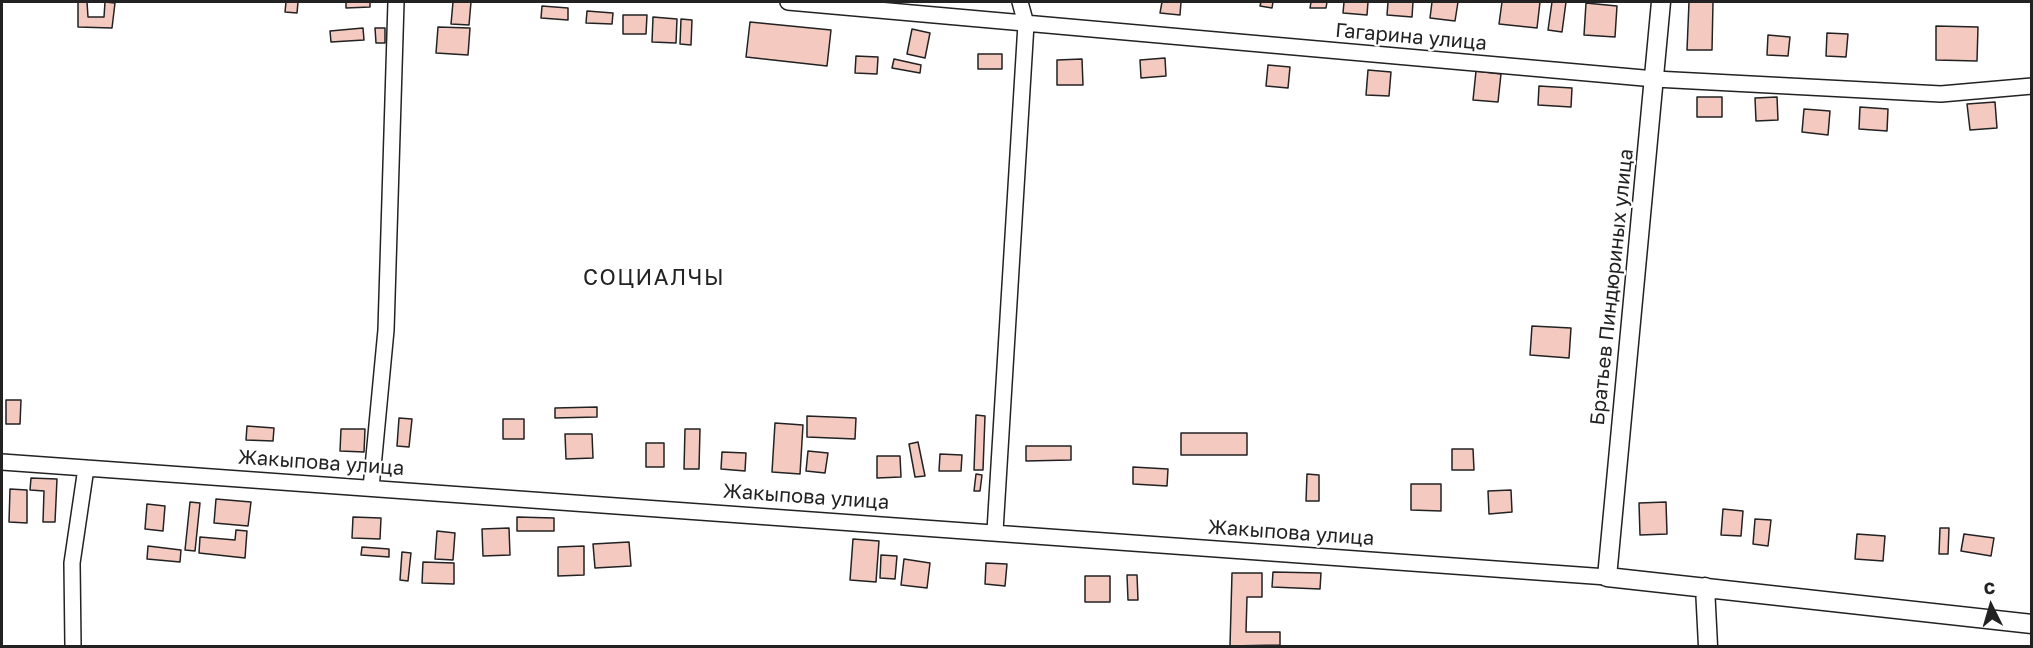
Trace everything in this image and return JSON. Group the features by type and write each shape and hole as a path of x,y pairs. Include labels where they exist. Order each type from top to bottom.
{"street":[{"path":"370,488 386,330 396,2"},
{"name":"Гагарина улица","path":"788,2 1655,80 1941,94 2031,86"},
{"path":"995,531 1026,24 1020,2"},
{"name":"Братьев Пиндюриных улица","path":"1607,577 1661,2"},
{"name":"Жакыпова улица","path":"2,462 995,531 1607,577"},
{"path":"73,646 72,563 86,468"},
{"path":"1607,577 2031,624"},
{"path":"1705,587 1708,646"}],"building":[{"path":"78,2 87,2 88,17 104,17 105,2 115,3 112,28 78,27"},
{"path":"286,2 298,2 297,13 285,12"},
{"path":"346,2 370,2 370,7 346,8"},
{"path":"453,2 471,2 469,25 451,24"},
{"path":"1162,2 1181,2 1180,15 1160,13"},
{"path":"1261,2 1273,2 1272,8 1260,6"},
{"path":"1311,2 1327,2 1326,8 1310,8"},
{"path":"1344,2 1368,2 1367,15 1343,13"},
{"path":"1388,2 1413,2 1412,17 1387,15"},
{"path":"1432,2 1458,2 1455,21 1430,18"},
{"path":"1502,2 1540,2 1537,28 1499,24"},
{"path":"1552,2 1566,2 1562,32 1548,30"},
{"path":"1689,2 1713,2 1712,50 1687,50"},
{"path":"1586,3 1617,6 1615,37 1584,35"},
{"path":"542,6 568,8 568,20 541,18"},
{"path":"587,11 613,13 612,24 586,23"},
{"path":"623,15 647,15 646,34 623,34"},
{"path":"653,17 677,19 676,43 652,42"},
{"path":"681,19 692,20 691,45 680,44"},
{"path":"750,22 831,30 827,66 746,57"},
{"path":"1936,26 1978,27 1977,61 1936,60"},
{"path":"438,27 470,28 468,55 436,53"},
{"path":"363,28 364,40 331,42 330,31"},
{"path":"375,28 385,28 385,43 376,43"},
{"path":"912,29 930,33 925,58 907,54"},
{"path":"1827,33 1848,34 1846,57 1826,56"},
{"path":"1768,35 1790,37 1788,56 1767,55"},
{"path":"978,54 1002,54 1002,69 978,69"},
{"path":"856,56 878,57 877,74 855,73"},
{"path":"1165,58 1166,76 1141,78 1140,60"},
{"path":"894,59 921,65 920,73 892,68"},
{"path":"1082,59 1083,85 1057,85 1057,60"},
{"path":"1268,65 1290,67 1288,88 1266,86"},
{"path":"1368,70 1391,72 1389,96 1366,95"},
{"path":"1476,71 1501,74 1498,102 1473,100"},
{"path":"1539,86 1572,88 1571,107 1538,105"},
{"path":"1697,97 1722,97 1722,117 1697,117"},
{"path":"1777,97 1778,120 1756,121 1755,98"},
{"path":"1995,102 1997,128 1970,130 1967,104"},
{"path":"1860,107 1888,109 1887,131 1859,129"},
{"path":"1804,109 1830,111 1828,135 1802,132"},
{"path":"1532,326 1571,328 1569,358 1530,355"},
{"path":"6,400 21,400 20,424 6,424"},
{"path":"597,407 597,417 555,418 555,408"},
{"path":"976,415 985,416 983,470 974,470"},
{"path":"807,416 856,418 855,439 807,437"},
{"path":"399,418 412,419 409,447 397,446"},
{"path":"503,419 524,419 524,439 503,439"},
{"path":"775,423 803,425 800,474 772,472"},
{"path":"247,426 274,428 273,441 246,440"},
{"path":"341,429 365,429 364,452 340,451"},
{"path":"685,429 700,429 699,469 684,469"},
{"path":"1181,433 1247,433 1247,455 1181,455"},
{"path":"565,434 592,434 593,458 566,459"},
{"path":"918,442 925,476 915,477 909,444"},
{"path":"646,443 664,443 664,467 646,467"},
{"path":"1026,446 1071,446 1071,460 1026,461"},
{"path":"1452,449 1473,449 1474,470 1452,470"},
{"path":"808,451 828,453 825,473 806,471"},
{"path":"722,452 746,453 745,471 721,469"},
{"path":"940,454 962,455 961,471 939,471"},
{"path":"877,456 900,456 901,477 877,478"},
{"path":"1133,467 1168,469 1167,486 1133,484"},
{"path":"976,474 982,475 980,491 974,491"},
{"path":"1307,474 1319,475 1319,501 1306,501"},
{"path":"31,478 57,479 55,522 43,522 44,491 30,490"},
{"path":"1411,484 1441,484 1441,511 1411,510"},
{"path":"10,489 27,490 27,523 9,522"},
{"path":"1511,490 1512,512 1489,514 1488,491"},
{"path":"216,499 251,502 248,526 214,523"},
{"path":"190,502 200,503 195,551 185,550"},
{"path":"1666,502 1667,534 1640,535 1639,503"},
{"path":"147,504 165,506 163,531 145,529"},
{"path":"1723,509 1743,511 1741,536 1721,535"},
{"path":"353,517 381,518 380,539 352,538"},
{"path":"517,517 554,518 554,531 517,531"},
{"path":"1755,519 1771,520 1768,546 1753,544"},
{"path":"509,528 510,555 483,556 482,529"},
{"path":"1940,528 1949,528 1948,554 1939,554"},
{"path":"236,530 247,531 245,558 199,553 200,537 235,540"},
{"path":"437,531 455,533 453,560 435,559"},
{"path":"1857,534 1885,536 1883,561 1855,559"},
{"path":"1964,534 1994,538 1991,556 1961,551"},
{"path":"853,539 879,541 876,582 850,580"},
{"path":"629,542 631,566 595,568 593,544"},
{"path":"148,546 181,550 180,562 147,559"},
{"path":"584,546 584,575 558,576 558,547"},
{"path":"362,547 389,549 389,557 361,555"},
{"path":"402,552 411,553 408,581 400,580"},
{"path":"881,555 897,556 895,579 880,578"},
{"path":"904,559 930,563 927,588 901,585"},
{"path":"423,562 454,563 454,584 422,583"},
{"path":"986,563 1007,564 1005,586 985,584"},
{"path":"1273,572 1321,573 1320,589 1272,587"},
{"path":"1232,573 1262,573 1262,597 1247,597 1246,632 1280,632 1280,645 1230,646"},
{"path":"1127,575 1137,575 1138,600 1128,600"},
{"path":"1085,576 1110,576 1110,602 1085,602"}],"district":[{"name":"СОЦИАЛЧЫ","path":"654,278"}]}
